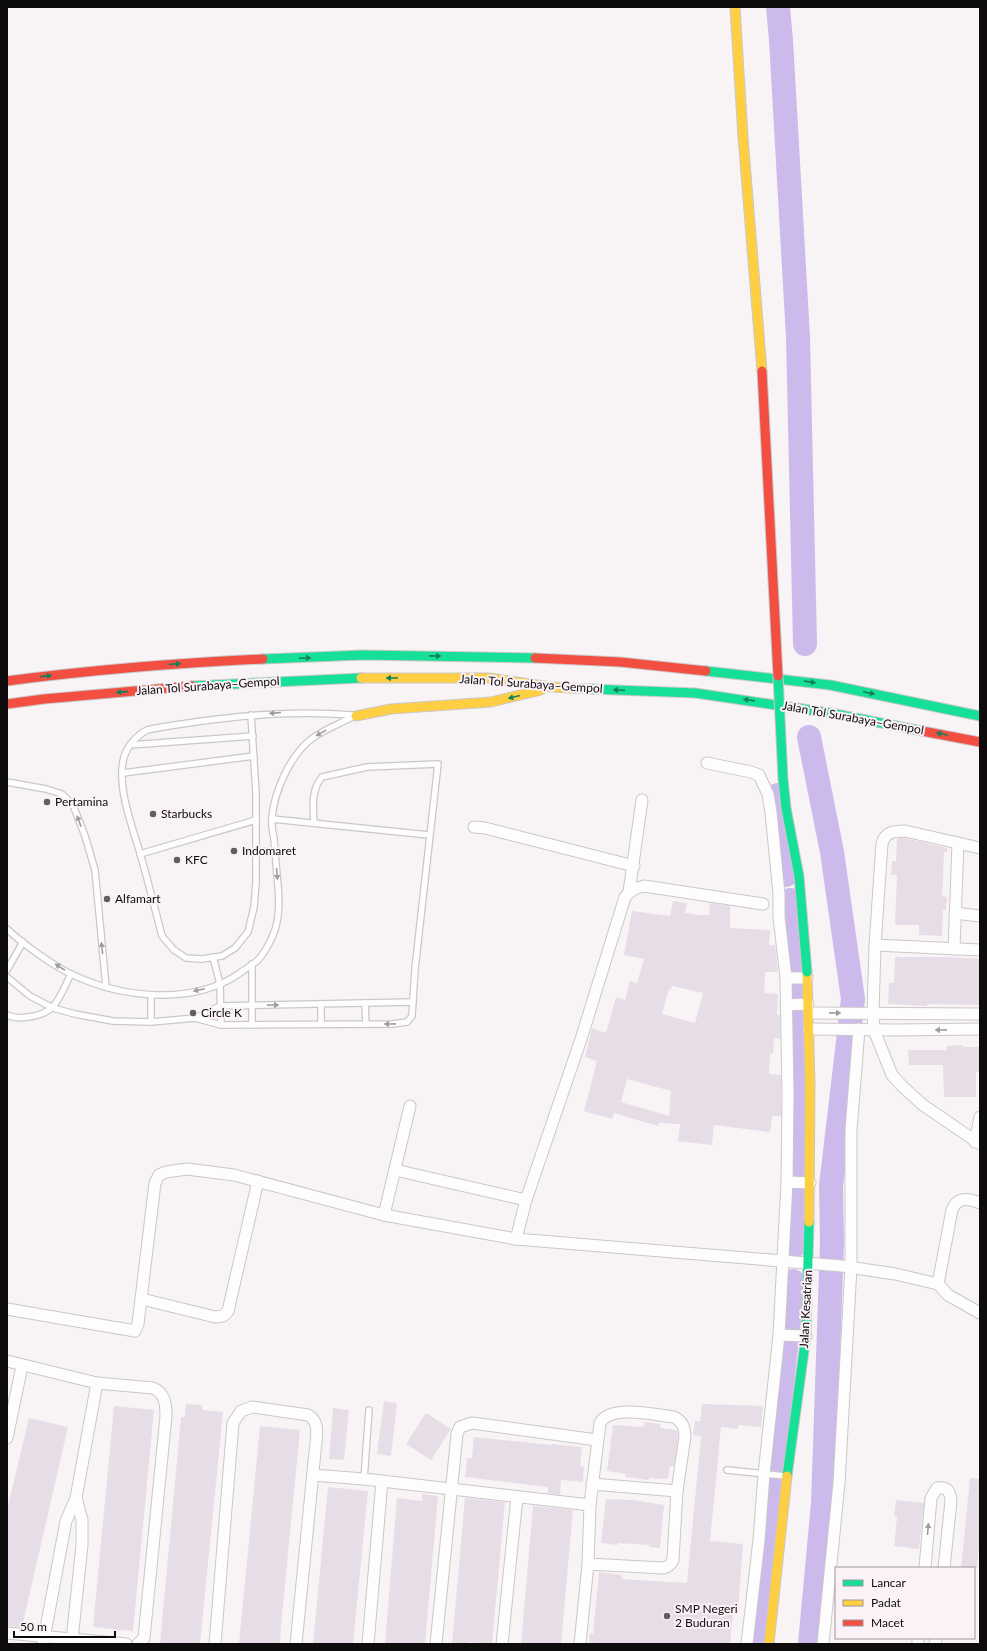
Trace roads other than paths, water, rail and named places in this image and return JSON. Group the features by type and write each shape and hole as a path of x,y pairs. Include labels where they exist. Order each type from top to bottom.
{"main road":[{"name":"Jalan Kesatrian","path":"735,7 743,137 762,371 783,779 786,808 799,876 806,976 812,1029 797,1182 799,1263 806,1336 787,1476 769,1644"},
{"name":"Jalan Tol Surabaya–Gempol","path":"7,681 60,674 197,662 363,655 541,658 620,662 830,685 980,716"},
{"name":"Jalan Tol Surabaya–Gempol","path":"7,704 44,699 199,685 359,678 489,678 552,687 694,693 830,713 980,742"},
{"path":"356,716 390,708 491,702 552,687"}],"street":[{"path":"707,763 759,775 768,794 779,894 779,917 787,978 788,1095 797,1182 799,1263 785,1335 766,1475 747,1644"},
{"path":"629,892 634,866 642,800"},
{"path":"474,827 485,828 634,866"},
{"path":"980,848 905,832 894,831 887,834 882,844 875,945 873,1014 874,1030 892,1075 902,1086 923,1105 977,1143 980,1117"},
{"path":"954,948 958,843"},
{"path":"516,1238 526,1200 582,1036 625,897 629,892 635,888 644,886 763,904 779,917"},
{"path":"763,904 779,894"},
{"path":"955,913 980,916"},
{"path":"875,945 980,950"},
{"path":"787,978 806,976"},
{"path":"788,1005 855,1014 980,1014"},
{"path":"812,1029 980,1029"},
{"path":"823,1644 839,1483 851,1130 856,1029"},
{"path":"384,1215 410,1106"},
{"path":"7,1309 135,1331 138,1324 142,1299 153,1190 159,1175 166,1172 187,1169 234,1175 384,1215 516,1238 847,1267 895,1274 938,1284 948,1295 980,1313"},
{"path":"395,1170 526,1200"},
{"path":"142,1299 215,1317 224,1316 228,1310 258,1182"},
{"path":"938,1284 954,1204 959,1200 965,1199 980,1203"},
{"path":"785,1335 806,1336"},
{"path":"7,1361 22,1366 66,1374 97,1383 153,1388 162,1395 166,1406 144,1638 138,1644"},
{"path":"7,1438 22,1366"},
{"path":"43,1640 66,1521 76,1498 97,1383"},
{"path":"215,1644 233,1423 241,1411 252,1407 308,1414 314,1420 317,1430 296,1644"},
{"path":"580,1644 588,1564 590,1505 600,1423 610,1414 633,1412 674,1417 681,1421 684,1427 684,1436 677,1491 674,1560 668,1567 663,1568 588,1564"},
{"path":"436,1644 457,1434 460,1427 472,1423 597,1440"},
{"path":"313,1475 364,1479 590,1505"},
{"path":"368,1644 382,1481"},
{"path":"592,1484 677,1491"},
{"path":"925,1567 931,1498 937,1488 947,1489 950,1493 944,1567"},
{"path":"502,1644 517,1497"},
{"path":"72,1640 82,1545 82,1520 76,1498"},
{"path":"7,1633 31,1640 72,1640 126,1644"}],"lane":[{"path":"251,715 256,820 256,882 254,907 248,932 235,948 222,956 202,959 186,958 174,950 162,936 125,802 122,773 124,758 130,745 139,735 154,729 251,715 301,712 356,716"},
{"path":"7,929 71,974 106,987 139,994 169,996 202,990 232,978 258,960 273,935 278,915 279,896 272,819 276,797 281,782 303,748 314,737 356,716"},
{"path":"130,745 253,736"},
{"path":"122,773 254,756"},
{"path":"7,977 30,996 53,1008 113,1021 151,1022 195,1018 221,1025 403,1024 407,1022 412,1016 415,969 438,764 367,767 322,777 316,783 313,795 314,823"},
{"path":"7,782 46,789 62,794 73,805 85,836 95,870 106,987"},
{"path":"272,819 429,835"},
{"path":"140,854 256,820"},
{"path":"256,851 275,851"},
{"path":"7,970 24,942"},
{"path":"212,957 220,984 221,1025"},
{"path":"252,964 252,1024"},
{"path":"7,1015 26,1017 40,1016 53,1008 71,974"},
{"path":"151,995 151,1022"},
{"path":"195,1018 220,1006 413,1002"},
{"path":"365,1003 366,1024"},
{"path":"321,1004 321,1024"},
{"path":"364,1479 369,1410"},
{"path":"727,1470 787,1476"}],"waterway":[{"path":"778,7 798,337 805,644"},
{"path":"809,737 832,852 853,999 831,1186 832,1242 823,1503 810,1644"},
{"path":"778,795 786,875"},
{"path":"791,900 797,1021 796,1173 793,1247"},
{"path":"759,1644 772,1479 793,1281"}],"place":[{"name":"Pertamina","path":"47,802"},
{"name":"Starbucks","path":"153,814"},
{"name":"Indomaret","path":"234,851"},
{"name":"KFC","path":"177,860"},
{"name":"Alfamart","path":"107,899"},
{"name":"Circle K","path":"193,1013"},
{"name":"SMP Negeri 2 Buduran","path":"667,1616"}]}
